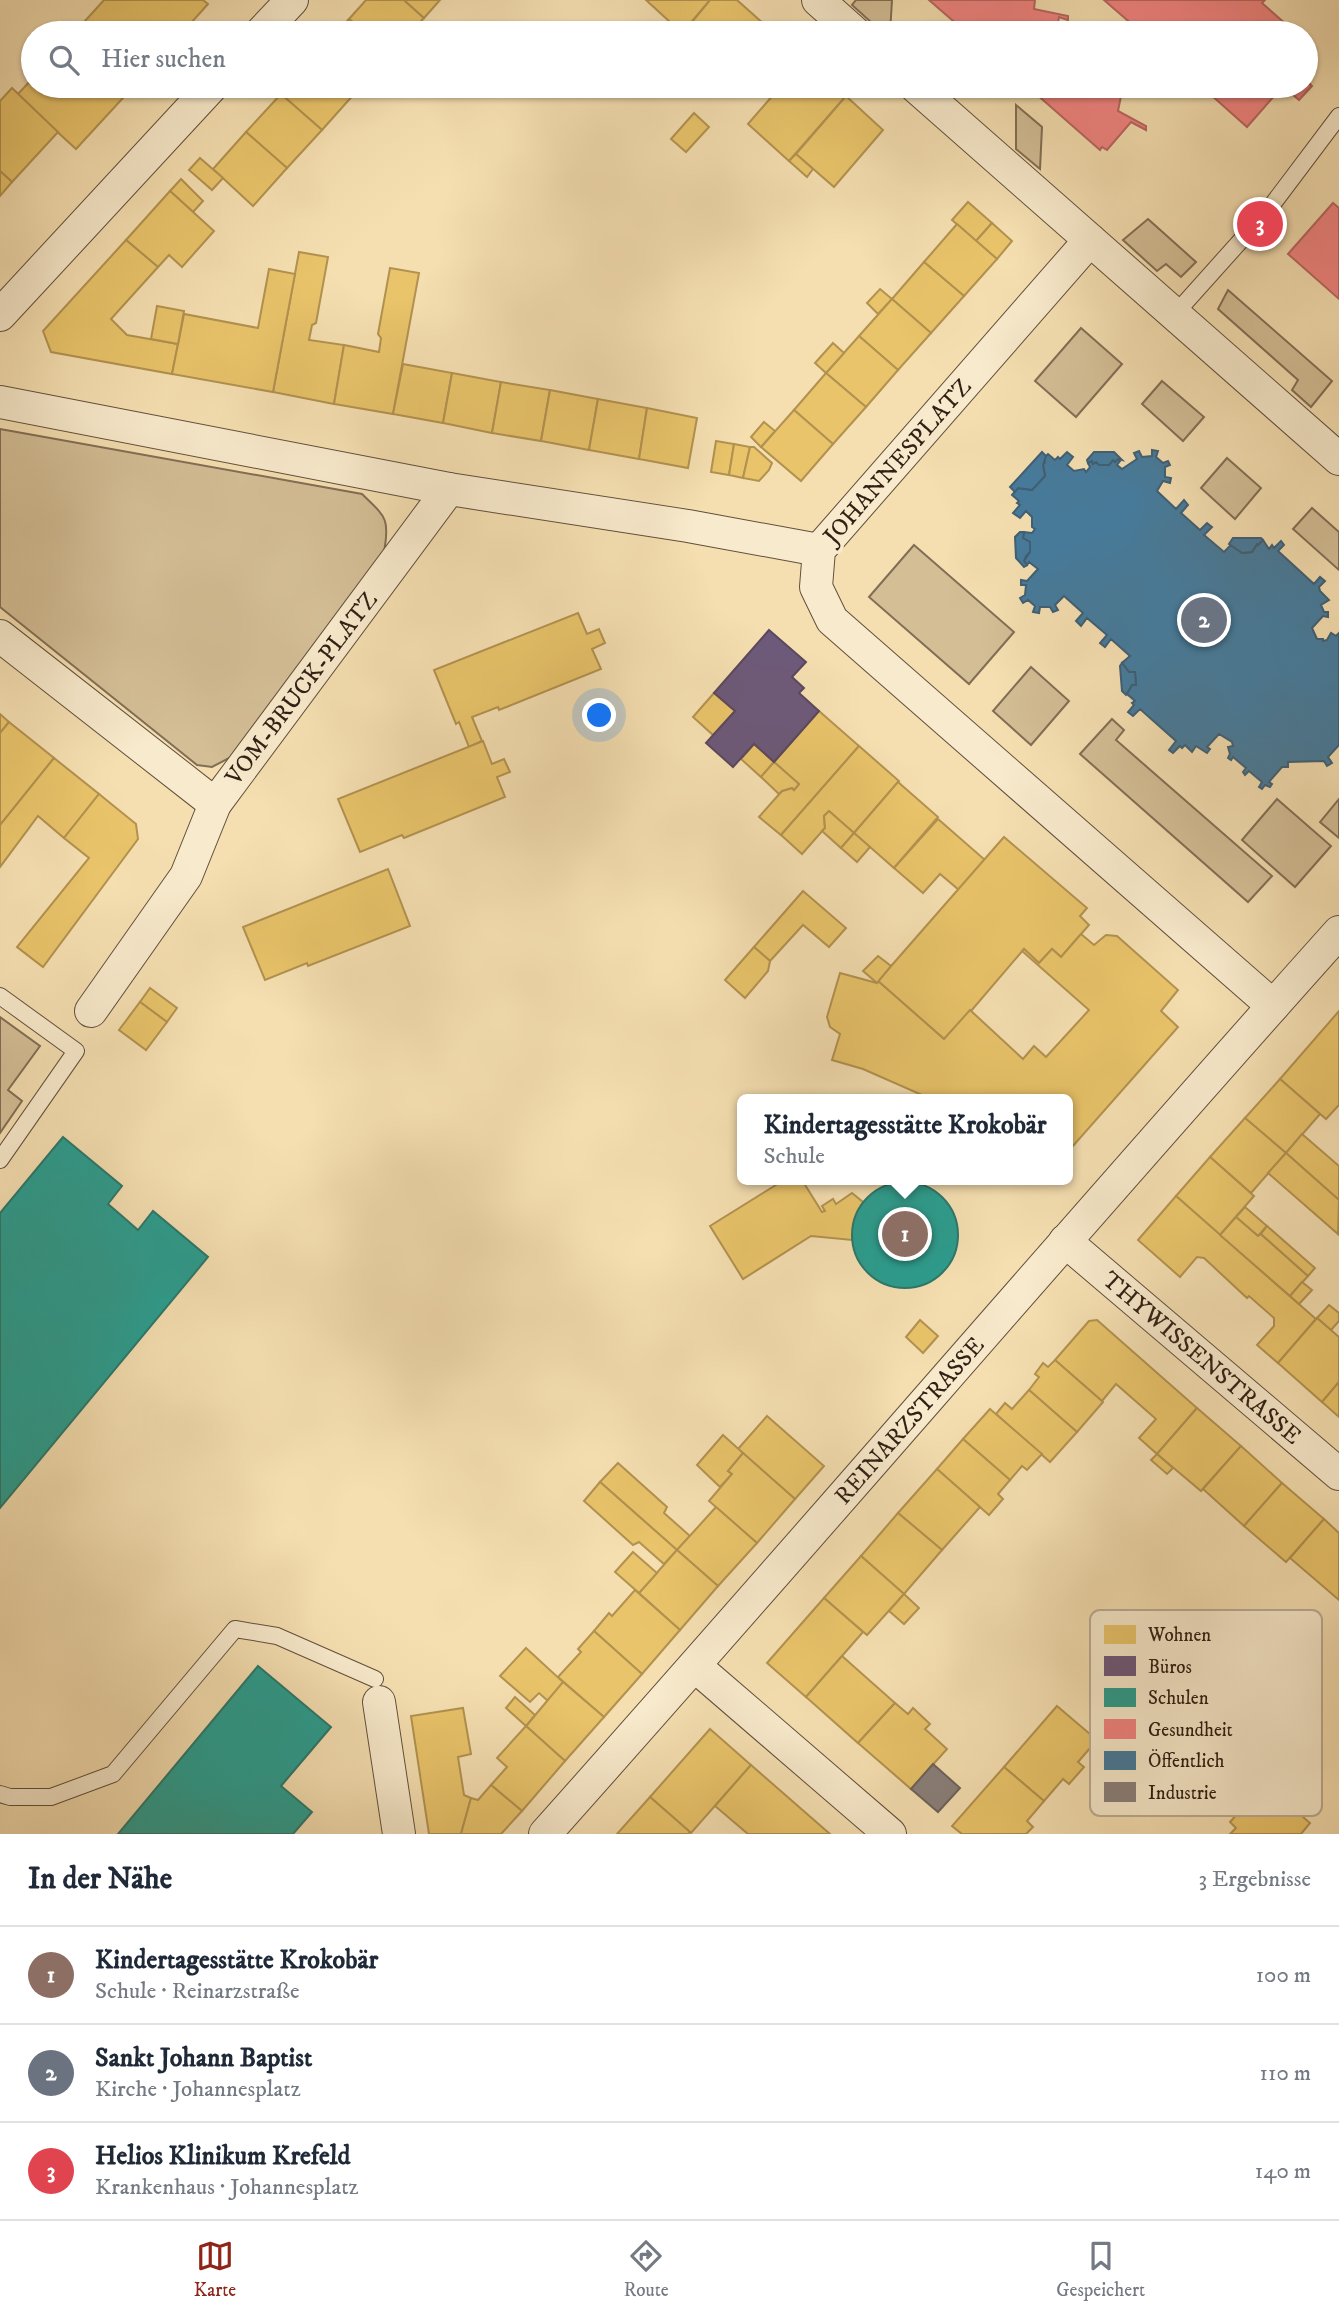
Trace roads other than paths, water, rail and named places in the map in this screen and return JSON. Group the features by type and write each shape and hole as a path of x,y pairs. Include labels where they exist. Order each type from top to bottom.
{"street":[{"path":"272,21 292,0"},
{"path":"818,0 842,21"},
{"path":"0,315 201,98"},
{"path":"929,98 1339,459"},
{"name":"JOHANNESPLATZ","path":"1090,240 819,550 816,587 832,620 1273,1006"},
{"path":"0,401 449,489 688,526 819,550"},
{"name":"VOM-BRUCK-PLATZ","path":"0,636 215,804 449,489"},
{"path":"91,1011 186,876 215,804"},
{"path":"1273,1006 1339,932"},
{"name":"REINARZSTRASSE","path":"545,1834 1273,1006"},
{"name":"THYWISSENSTRASSE","path":"1065,1241 1339,1474"},
{"path":"695,1666 890,1834"},
{"path":"377,1690 399,1834"}],"lane":[{"path":"1175,314 1269,209 1339,116"},
{"path":"0,996 76,1051 0,1160"},
{"path":"0,1794 10,1797 51,1797 113,1774 235,1629 277,1636 377,1690"}],"place":[{"name":"Helios Klinikum Krefeld","path":"1260,224"},
{"name":"Sankt Johann Baptist","path":"1204,620"},
{"name":"Kindertagesstätte Krokobär","path":"905,1234"}]}
